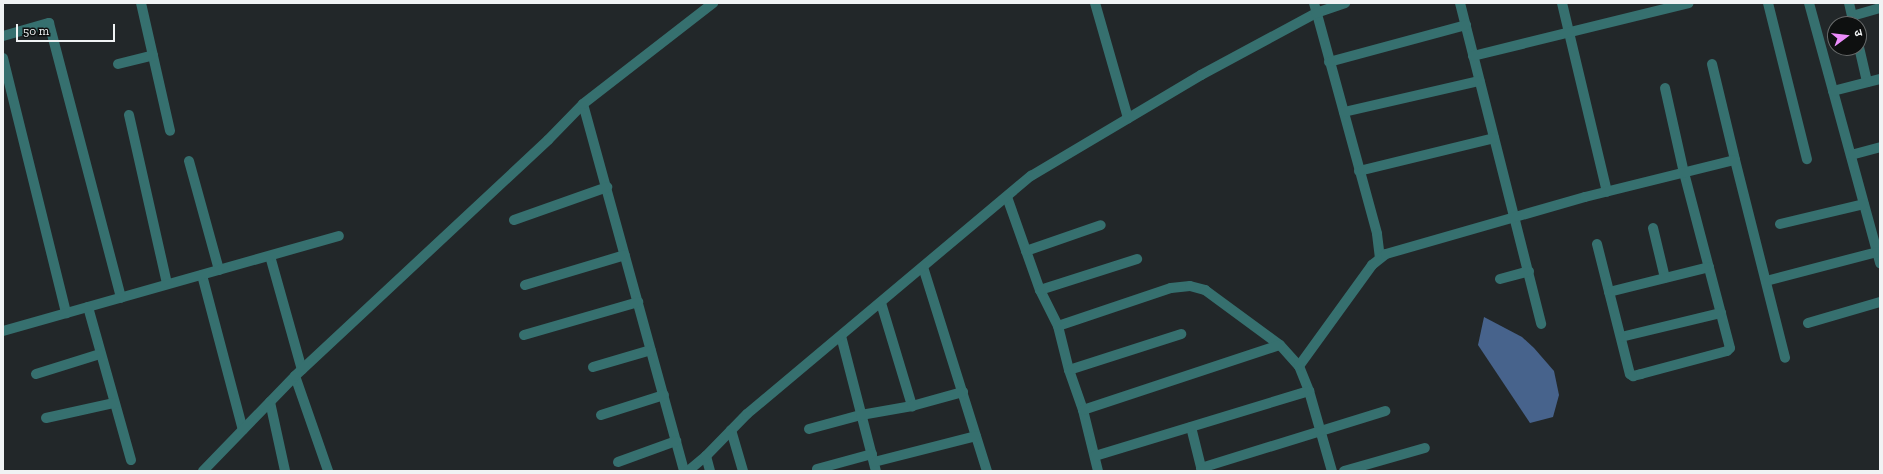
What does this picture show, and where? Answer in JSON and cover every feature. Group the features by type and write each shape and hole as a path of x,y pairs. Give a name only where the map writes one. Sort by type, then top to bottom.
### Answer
{"street":[{"path":"141,3 170,131"},
{"path":"203,471 299,373 548,140 583,104 714,3"},
{"path":"1095,3 1128,118"},
{"path":"688,471 706,456 731,430 1031,176 1201,74 1315,8 1345,3"},
{"path":"1460,3 1529,271 1541,324"},
{"path":"1562,3 1607,192"},
{"path":"1473,56 1689,3"},
{"path":"1768,3 1807,159"},
{"path":"1810,3 1880,263"},
{"path":"1850,3 1852,16"},
{"path":"1315,8 1377,234 1380,257"},
{"path":"1862,16 1880,8"},
{"path":"3,36 49,23 121,298"},
{"path":"1329,62 1466,25"},
{"path":"118,64 153,55"},
{"path":"1861,56 1867,82"},
{"path":"3,58 66,313"},
{"path":"1712,64 1785,358"},
{"path":"1834,91 1880,79"},
{"path":"1344,112 1479,81"},
{"path":"1597,244 1630,374 1634,376 1727,351 1730,348 1684,173 1665,88"},
{"path":"583,104 684,471"},
{"path":"129,115 168,284"},
{"path":"1359,171 1494,138"},
{"path":"1851,155 1880,147"},
{"path":"1299,366 1372,265 1380,257 1386,254 1514,217 1735,160"},
{"path":"189,161 219,270"},
{"path":"514,220 607,187"},
{"path":"1007,196 1040,290 1058,326 1068,370 1083,410 1098,471"},
{"path":"1780,224 1864,204"},
{"path":"1026,251 1101,225"},
{"path":"1653,228 1666,278"},
{"path":"3,331 339,236"},
{"path":"1766,281 1877,252"},
{"path":"525,285 625,255"},
{"path":"270,256 299,373 328,471"},
{"path":"1040,290 1137,260"},
{"path":"1609,292 1709,267"},
{"path":"923,268 988,471"},
{"path":"1500,279 1529,271"},
{"path":"202,275 243,430"},
{"path":"1058,326 1171,288 1190,286 1205,290 1280,345 1299,366 1309,391 1332,471"},
{"path":"524,335 638,302"},
{"path":"1808,323 1880,302"},
{"path":"881,303 912,406"},
{"path":"88,307 131,460"},
{"path":"1621,337 1721,313"},
{"path":"1068,370 1181,334"},
{"path":"841,336 874,462"},
{"path":"1083,410 1280,345"},
{"path":"593,367 651,350"},
{"path":"36,374 100,354"},
{"path":"1095,456 1309,391"},
{"path":"809,429 861,415 912,406 963,392"},
{"path":"601,415 664,395"},
{"path":"270,402 285,471"},
{"path":"46,418 114,403"},
{"path":"1191,427 1202,470 1386,411"},
{"path":"731,430 743,471"},
{"path":"817,469 874,462 976,436"},
{"path":"618,462 676,441"},
{"path":"1344,471 1425,448"},
{"path":"706,456 710,471"}],"water":[{"path":"1484,317 1522,337 1554,371 1559,395 1553,417 1530,423 1478,345"}]}
